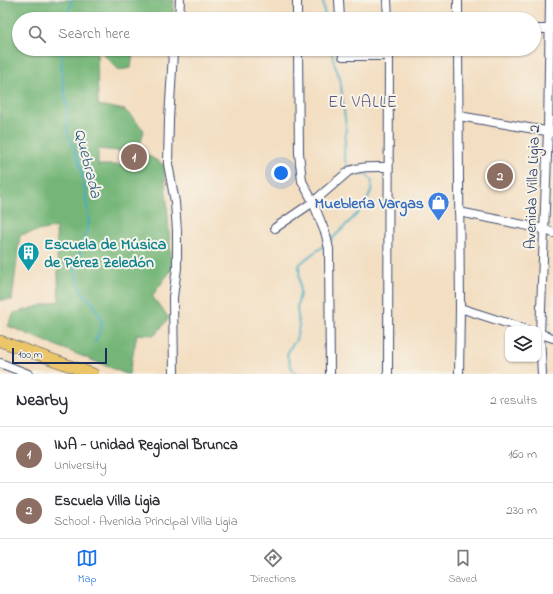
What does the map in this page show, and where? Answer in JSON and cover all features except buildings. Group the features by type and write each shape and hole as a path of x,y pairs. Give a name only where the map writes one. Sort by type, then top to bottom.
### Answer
{"highway":[{"path":"0,341 93,374"},
{"path":"0,346 70,374"}],"street":[{"path":"179,12 180,0"},
{"path":"297,12 298,0"},
{"path":"339,0 340,12"},
{"path":"388,0 388,12"},
{"path":"458,0 458,12"},
{"name":"Avenida Villa Ligia 2","path":"539,326 550,132 550,0"},
{"path":"541,30 551,29"},
{"path":"174,56 169,119 168,164 175,202 177,231 177,268 173,297 174,374"},
{"path":"298,56 300,160 302,181 313,202 329,247 330,374"},
{"path":"388,374 389,56"},
{"path":"458,56 459,374"},
{"path":"459,116 550,132"},
{"path":"275,228 313,202 349,170 369,167 388,167"},
{"path":"459,212 544,229 553,233"},
{"path":"460,308 516,326"},
{"path":"541,335 553,338"},
{"name":"Avenida Villa Ligia 2","path":"541,361 542,374"},
{"path":"0,363 28,374"}],"green space":[{"path":"0,0 174,0 173,12 12,12 12,56 97,56 98,105 125,110 144,130 138,153 98,149 98,165 136,165 144,153 164,165 172,269 152,296 169,318 155,335 137,334 129,374 8,326 14,313 59,301 56,227 20,235 12,300 0,300"},
{"path":"105,56 132,56 131,68 119,70"}],"waterway":[{"name":"Quebrada","path":"68,12 72,0"},
{"path":"323,0 324,12"},
{"name":"Quebrada","path":"61,56 62,77 67,107 67,132 74,147 83,176 89,222 75,271 80,289 95,306 103,323 95,342"},
{"path":"333,56 340,78 346,127 344,154 347,166"},
{"path":"330,241 365,206 371,191 372,181 367,175 356,175 353,173"},
{"path":"296,374 291,367 287,355 296,340 299,326 297,307 300,294 299,265 325,245"}],"place":[{"name":"INA - Unidad Regional Brunca","path":"134,157"},
{"name":"Escuela Villa Ligia","path":"500,176"},
{"name":"Mueblería Vargas","path":"439,222"},
{"name":"Escuela de Música de Pérez Zeledón","path":"28,272"}],"district":[{"name":"EL VALLE","path":"363,101"}]}
